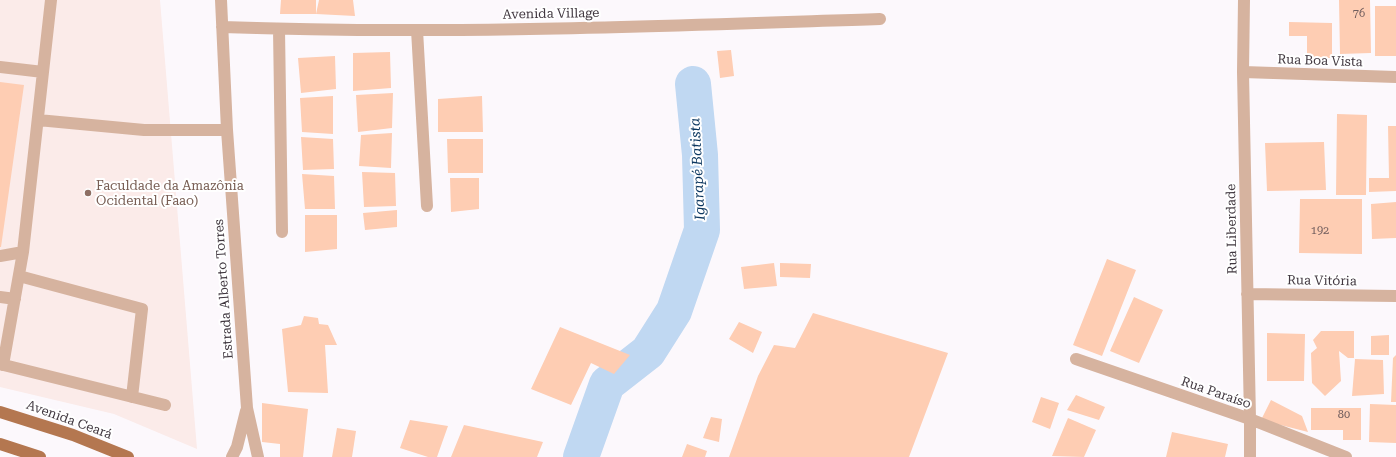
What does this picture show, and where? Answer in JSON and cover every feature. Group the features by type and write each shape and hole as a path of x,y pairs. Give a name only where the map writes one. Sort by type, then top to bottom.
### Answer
{"main road":[{"name":"Avenida Ceará","path":"0,412 73,435 128,457"},
{"path":"0,444 40,457"}],"street":[{"path":"51,0 23,252 2,364 165,405"},
{"name":"Estrada Alberto Torres","path":"221,0 227,130 247,408 258,457"},
{"name":"Rua Liberdade","path":"1244,0 1243,72 1250,457"},
{"name":"Avenida Village","path":"222,26 279,29 417,30 676,26 880,19"},
{"path":"279,29 282,232"},
{"path":"417,30 427,206"},
{"path":"0,66 43,72"},
{"name":"Rua Boa Vista","path":"1243,72 1396,77"},
{"path":"38,120 144,130 227,130"},
{"path":"0,256 23,252"},
{"path":"19,276 142,309 132,397"},
{"name":"Rua Vitória","path":"1247,294 1396,296"},
{"path":"0,297 15,299"},
{"name":"Rua Paraíso","path":"1076,359 1250,419 1346,457"},
{"name":"Estrada Alberto Torres","path":"232,457 237,447 247,408"}],"shaded area":[{"name":"Faculdade da Amazônia Ocidental (Faao)","path":"0,0 160,0 197,449 114,414 0,387"}],"building":[{"path":"281,0 316,0 316,14 280,14"},
{"path":"319,0 353,0 355,16 316,14"},
{"path":"1339,0 1370,0 1371,53 1340,54"},
{"path":"1375,6 1396,6 1396,56 1375,56"},
{"path":"1289,22 1332,23 1332,58 1307,58 1307,36 1289,36"},
{"path":"731,50 734,76 720,78 717,51"},
{"path":"390,52 391,88 353,91 353,53"},
{"path":"335,56 336,89 301,93 298,58"},
{"path":"0,82 24,85 1,247 0,247"},
{"path":"393,93 392,128 358,132 356,95"},
{"path":"333,96 333,134 302,132 300,98"},
{"path":"482,96 483,132 438,132 438,99"},
{"path":"1337,114 1367,115 1366,195 1336,195"},
{"path":"1388,126 1396,126 1396,191 1369,192 1369,178 1389,178"},
{"path":"392,133 391,168 359,166 361,135"},
{"path":"301,137 333,139 334,169 303,170"},
{"path":"447,139 483,139 483,173 448,173"},
{"path":"1324,142 1326,190 1267,191 1265,143"},
{"path":"362,172 395,173 396,206 364,207"},
{"path":"302,174 334,176 335,209 305,209"},
{"path":"450,178 479,178 479,209 451,212"},
{"path":"1300,199 1362,199 1362,254 1299,253"},
{"path":"1396,202 1396,238 1372,239 1371,204"},
{"path":"397,210 397,227 365,230 363,213"},
{"path":"305,215 337,215 337,249 305,252"},
{"path":"1107,259 1136,270 1102,356 1073,345"},
{"path":"774,263 777,286 744,289 741,267"},
{"path":"780,263 811,264 810,278 780,277"},
{"path":"1134,297 1163,310 1139,363 1110,351"},
{"path":"813,313 948,353 909,457 729,457 758,376 774,345 795,348"},
{"path":"304,316 318,318 319,324 328,325 337,345 325,345 328,393 288,392 282,329 301,325"},
{"path":"739,322 762,332 753,353 729,339"},
{"path":"560,327 630,355 614,374 591,363 571,405 531,389"},
{"path":"1321,331 1354,331 1354,358 1348,358 1339,351 1341,381 1325,396 1312,383 1311,353 1317,348 1313,340"},
{"path":"1267,333 1305,334 1304,381 1267,381"},
{"path":"1389,335 1389,355 1371,355 1371,336"},
{"path":"1396,355 1396,402 1391,402 1393,358"},
{"path":"1355,359 1383,360 1384,394 1352,396"},
{"path":"1076,395 1105,407 1099,420 1067,410"},
{"path":"1041,397 1059,403 1050,429 1032,422"},
{"path":"1271,400 1302,416 1308,432 1261,420"},
{"path":"262,403 308,409 303,457 280,457 280,444 262,442"},
{"path":"1370,404 1396,405 1396,443 1369,442"},
{"path":"1311,408 1361,408 1361,440 1343,440 1343,430 1311,430"},
{"path":"711,417 722,419 719,442 703,438"},
{"path":"1068,418 1096,430 1084,457 1052,456"},
{"path":"410,420 448,426 437,457 428,457 400,448"},
{"path":"464,425 543,442 537,457 451,457"},
{"path":"337,428 356,431 352,457 332,457"},
{"path":"1172,432 1228,444 1225,457 1166,457"},
{"path":"687,444 707,451 705,457 682,457"}],"waterway":[{"name":"Igarapé Batista","path":"581,457 607,384 648,352 674,311 702,230 700,155 693,84"}],"place":[{"name":"Faculdade da Amazônia Ocidental (Faao)","path":"88,193"}]}
